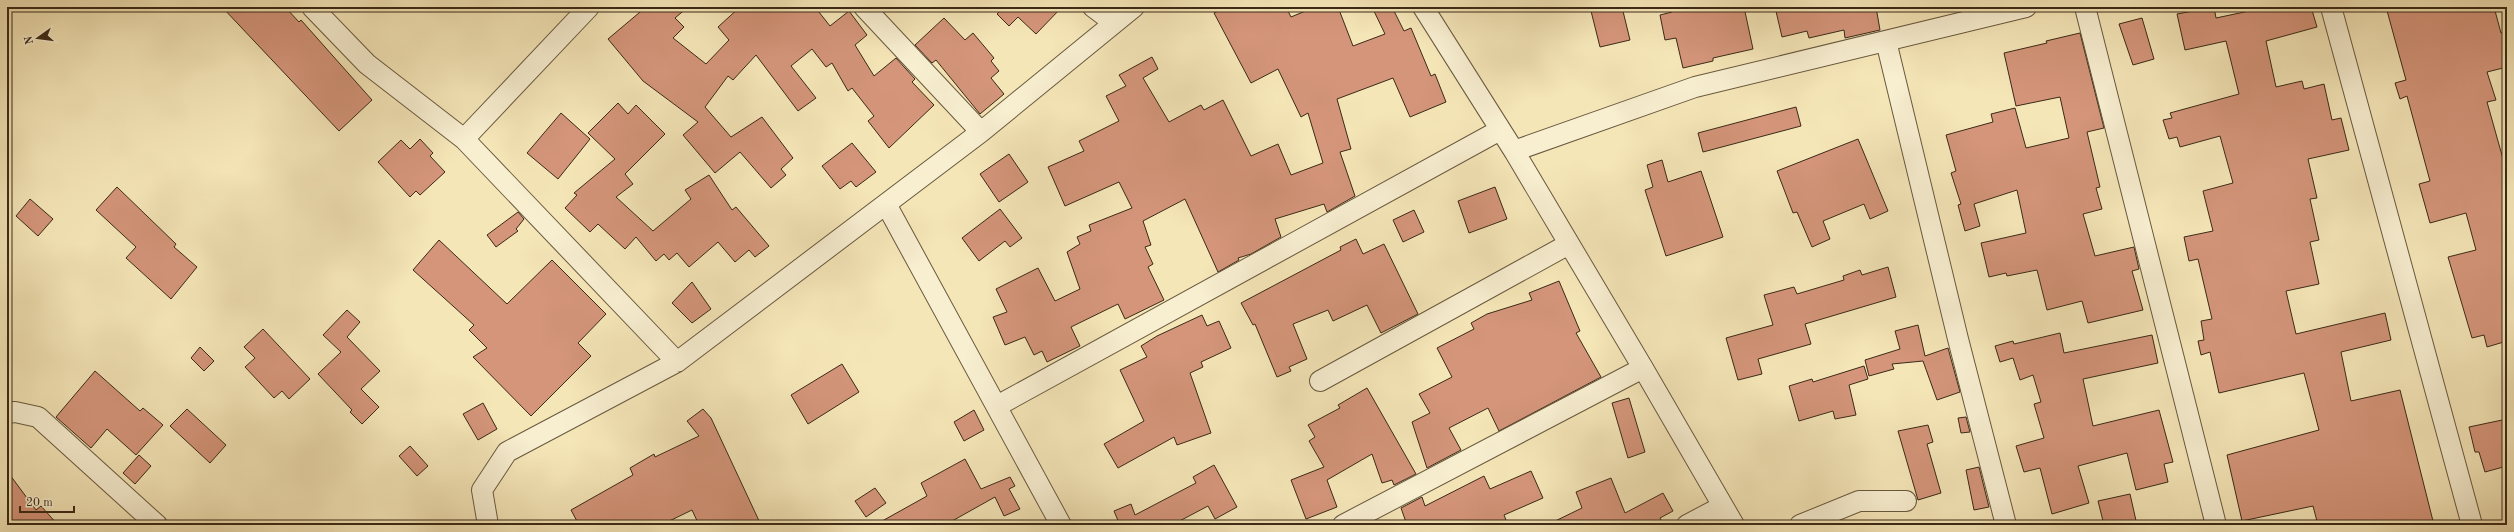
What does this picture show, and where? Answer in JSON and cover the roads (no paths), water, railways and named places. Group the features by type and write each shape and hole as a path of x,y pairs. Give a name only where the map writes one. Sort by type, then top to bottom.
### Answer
{"street":[{"path":"312,7 367,64 464,139 677,362"},
{"path":"464,139 589,7"},
{"path":"864,7 981,132"},
{"path":"1093,7 1113,22"},
{"path":"488,525 482,490 507,452 677,362 981,132 1113,22 1134,7"},
{"path":"1423,7 1514,151 1734,525"},
{"path":"1514,151 1695,87 2026,7"},
{"path":"2085,7 2216,525"},
{"path":"2331,7 2472,525"},
{"path":"1886,41 1958,339 2006,525"},
{"path":"998,406 1500,130"},
{"path":"886,204 998,406 1061,525"},
{"path":"1320,381 1569,244"},
{"path":"1344,525 1643,368"},
{"path":"7,413 15,412 38,417 157,525"},
{"path":"1800,525 1859,501 1906,501"},
{"path":"1687,525 1724,506"}]}
